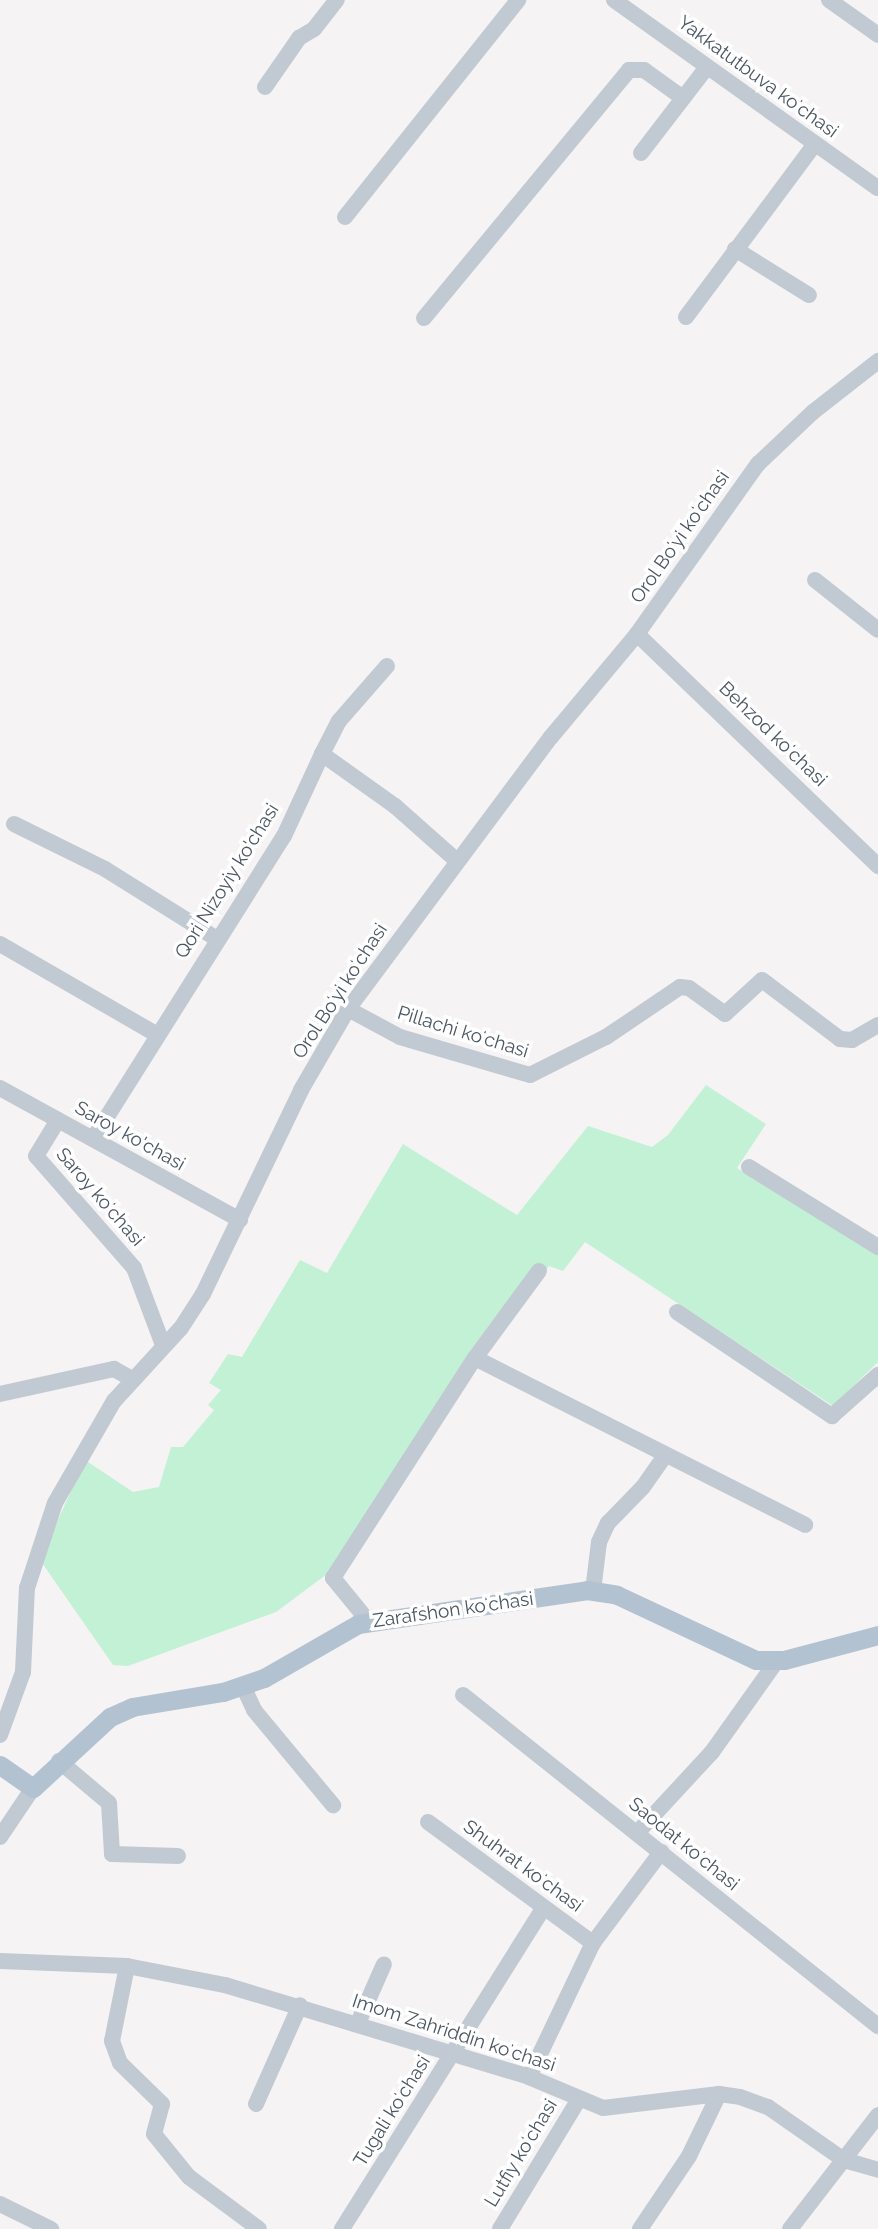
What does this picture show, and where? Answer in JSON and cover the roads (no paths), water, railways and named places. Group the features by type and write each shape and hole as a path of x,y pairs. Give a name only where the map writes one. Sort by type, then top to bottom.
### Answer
{"main road":[{"name":"Zarafshon koʻchasi","path":"33,1788 59,1761 110,1717 132,1707 243,1686 369,1622 593,1591 617,1595 755,1660 776,1662 878,1635"},
{"path":"0,1765 33,1788"}],"street":[{"path":"265,87 299,38 314,29 337,0"},
{"path":"345,217 518,0"},
{"name":"Yakkatutbuva koʻchasi","path":"614,0 878,188"},
{"path":"829,0 878,35"},
{"path":"641,153 707,67"},
{"path":"424,318 629,70 644,69 683,98"},
{"path":"686,317 815,144"},
{"path":"735,249 809,295"},
{"name":"Orol Boʻyi koʻchasi","path":"0,1735 23,1672 24,1609 40,1539 83,1450 130,1378 181,1328 202,1294 301,1090 348,1009 551,737 637,634 758,464 813,412 876,366"},
{"path":"815,580 878,630"},
{"name":"Behzod koʻchasi","path":"637,634 878,866"},
{"name":"Qori Nizoyiy ko'chasi","path":"93,1139 156,1034 284,836 339,721 387,666"},
{"path":"322,754 395,806 457,861"},
{"path":"14,824 105,869 217,939"},
{"path":"0,944 156,1034"},
{"name":"Pillachi koʻchasi","path":"348,1009 400,1037 530,1075 606,1037 680,987 689,988 725,1014 762,980 840,1039 852,1040 878,1025"},
{"name":"Saroy ko'chasi","path":"0,1088 240,1220"},
{"name":"Saroy koʻchasi","path":"58,1120 36,1156 134,1268 163,1345"},
{"path":"749,1167 878,1247"},
{"path":"369,1622 333,1578 475,1358 539,1271"},
{"path":"677,1312 832,1416 878,1375"},
{"path":"475,1358 805,1525"},
{"path":"0,1394 114,1369 130,1378"},
{"path":"593,1591 599,1542 608,1523 643,1487 665,1455"},
{"path":"637,1833 712,1752 776,1662"},
{"path":"243,1686 254,1710 333,1805"},
{"name":"Saodat koʻchasi","path":"463,1695 878,2026"},
{"path":"59,1761 109,1803 112,1854 178,1856"},
{"name":"Zarafshon koʻchasi","path":"0,1837 33,1788"},
{"name":"Shuhrat koʻchasi","path":"428,1822 593,1942"},
{"path":"529,2077 593,1942 661,1852"},
{"name":"Tugali koʻchasi","path":"342,2229 543,1908"},
{"name":"Imom Zahriddin koʻchasi","path":"0,1961 127,1966 300,2005 529,2077 603,2108 719,2094 768,2107 844,2160 878,2170"},
{"path":"358,2023 384,1964"},
{"path":"127,1966 112,2041 120,2063 162,2104 154,2134 189,2177 259,2229"},
{"path":"256,2104 300,2005"},
{"path":"640,2229 690,2156 719,2094"},
{"name":"Lutfiy koʻchasi","path":"499,2229 579,2099"},
{"path":"790,2229 878,2115"},
{"path":"0,2204 51,2229"}]}
